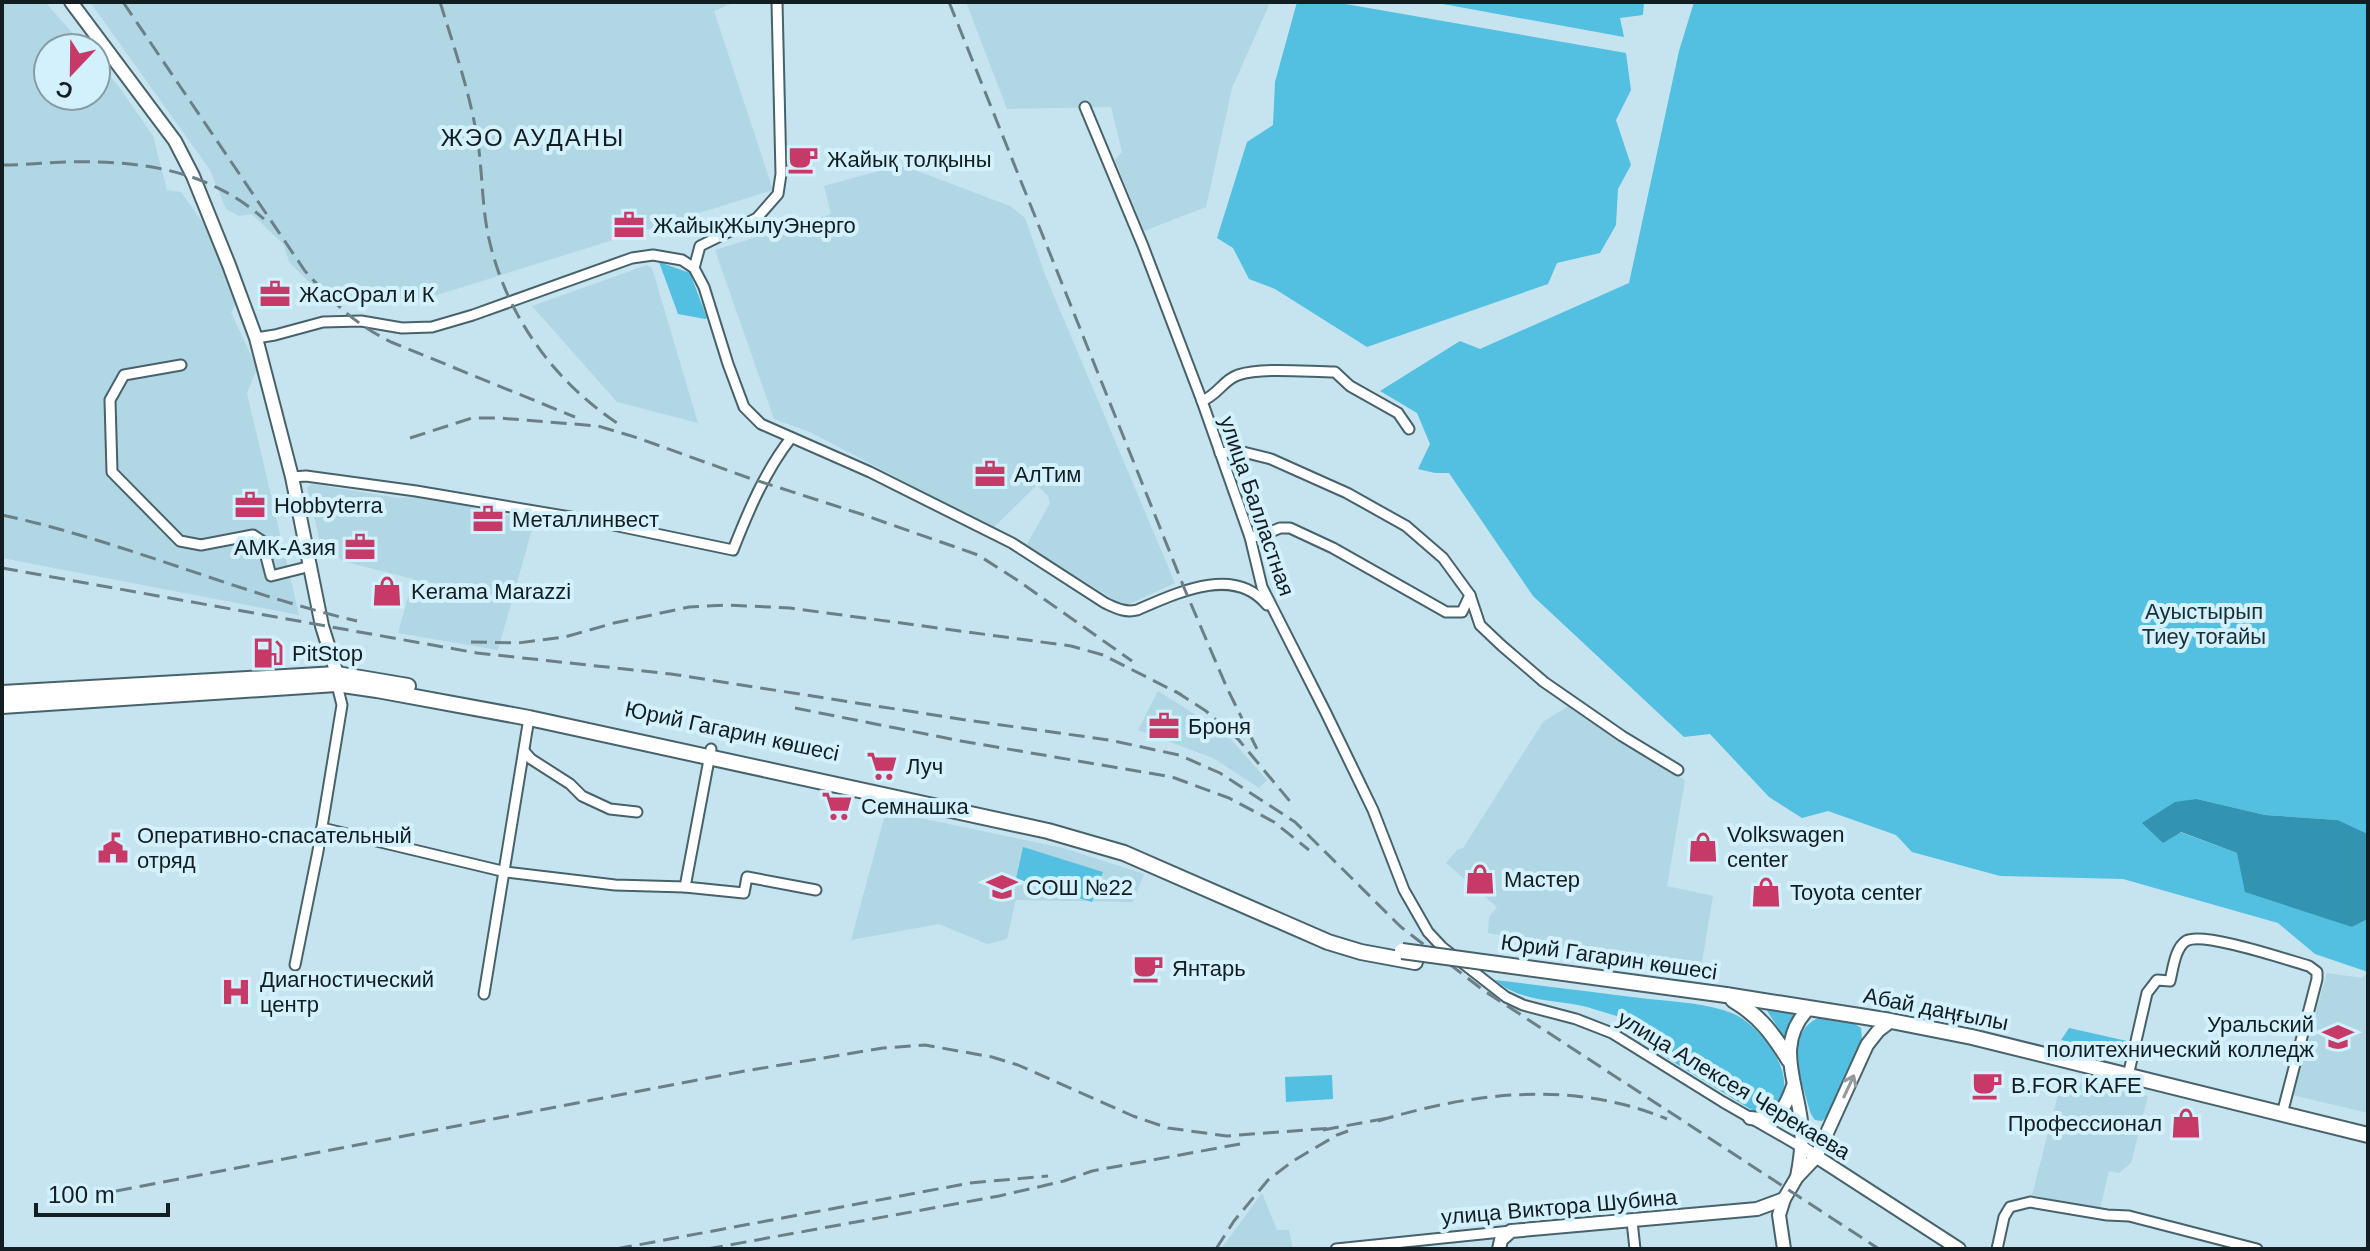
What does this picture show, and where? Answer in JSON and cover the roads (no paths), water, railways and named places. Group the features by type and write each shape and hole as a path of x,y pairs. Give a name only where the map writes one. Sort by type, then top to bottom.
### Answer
{"main road":[{"name":"Юрий Гагарин көшесі","path":"2,706 336,679 1098,834 1334,934 1402,951 1726,995"},
{"name":"Юрий Гагарин көшесі","path":"2,693 377,679 500,704 1095,843 1151,864 1328,942 1361,952 1415,962 1726,995"},
{"name":"Абай даңғылы","path":"1726,995 1972,1037 2368,1135"},
{"path":"1726,995 1752,1011 1789,1060"}],"street":[{"path":"71,2 175,141 207,212 256,338 292,477 322,626 342,705 295,965"},
{"path":"694,268 700,246 757,218 778,194 781,174 777,2"},
{"name":"улица Балластная","path":"1085,107 1143,246 1202,401 1250,537 1262,587 1373,810 1404,890 1418,918 1442,947"},
{"path":"256,338 323,322 354,321 402,328 432,327 632,258 653,255 682,260 694,268 704,287 744,407 761,424 870,472 1012,543 1121,610 1137,610 1185,590 1239,586 1251,590 1265,601 1278,620"},
{"path":"181,365 124,375 115,388 110,400 112,472 180,541 201,545 253,535 262,541 271,576 311,566"},
{"path":"1202,401 1213,397 1235,375 1254,371 1335,372 1350,386 1398,413 1409,429"},
{"path":"292,477 306,476 416,491 594,521 733,550 763,483 791,438"},
{"path":"1220,453 1239,451 1271,459 1373,506 1406,526 1443,558 1470,595 1480,625 1544,682 1678,770"},
{"path":"1250,537 1290,528 1333,548 1446,612 1462,612 1470,595"},
{"path":"484,994 529,718"},
{"path":"524,751 582,796 610,809 637,812"},
{"path":"685,887 710,754"},
{"path":"322,828 506,872 615,885 744,893 747,877 816,890"},
{"path":"2128,1076 2151,986 2157,980 2170,981 2181,946 2187,940 2197,937 2215,940 2309,966 2317,972 2282,1114"},
{"name":"улица Алексея Черекаева","path":"1442,947 1488,986 1506,997 1612,1033 1803,1148 1959,1249"},
{"path":"1797,1177 1803,1148 1789,1060 1790,1042 1796,1026 1809,1008"},
{"path":"1784,1249 1779,1215 1784,1199 1797,1177 1816,1157 1867,1045 1891,1021"},
{"path":"1750,1118 1771,1120 1780,1113 1794,1083"},
{"name":"улица Виктора Шубина","path":"1336,1249 1757,1209 1784,1199"},
{"path":"1997,1249 2004,1217 2010,1207 2030,1202 2129,1216 2257,1249"},
{"path":"1632,1221 1635,1249"},
{"path":"1499,1249 1505,1235 1511,1231"}],"railway":[{"path":"123,2 305,271 334,302 365,327 391,342 575,417"},
{"path":"440,2 473,115 489,239 508,296 522,322 556,369 576,391 623,427"},
{"path":"949,2 1185,590 1257,749"},
{"path":"2,165 92,162 171,171 220,189 264,219"},
{"path":"410,438 472,418 598,426 638,438 978,555 1132,661"},
{"path":"2,515 92,539 268,596 357,621"},
{"path":"2,568 477,653 671,674 1109,740 1179,755 1220,773 1295,822 1401,927 1483,990 1879,1249"},
{"path":"471,642 518,643 565,637 689,607 790,608 1071,646 1103,655 1182,695"},
{"path":"1175,691 1206,711 1238,739 1293,805"},
{"path":"795,708 961,741 1172,777 1229,798 1274,822 1309,850"},
{"path":"116,1191 745,1071 883,1048 925,1045 1018,1065 1133,1116 1168,1128 1227,1136 1332,1128"},
{"path":"1378,1121 1450,1103 1523,1094 1596,1099 1667,1119"},
{"path":"1323,1130 1388,1118"},
{"path":"1216,1249 1234,1221 1268,1180 1293,1161 1348,1131"},
{"path":"707,1249 999,1196 1092,1171 1240,1144"},
{"path":"616,1249 970,1183 1048,1176"}],"place":[{"name":"Жайық толқыны","path":"803,159"},
{"name":"ЖайықЖылуЭнерго","path":"629,225"},
{"name":"ЖасОрал и К","path":"275,294"},
{"name":"АлТим","path":"990,474"},
{"name":"Hobbyterra","path":"250,505"},
{"name":"Металлинвест","path":"488,519"},
{"name":"АМК-Азия","path":"360,547"},
{"name":"Kerama Marazzi","path":"387,591"},
{"name":"PitStop","path":"268,653"},
{"name":"Броня","path":"1164,726"},
{"name":"Луч","path":"882,766"},
{"name":"Семнашка","path":"837,806"},
{"name":"Volkswagen center","path":"1703,847"},
{"name":"Оперативно-спасательный отряд","path":"113,848"},
{"name":"Мастер","path":"1480,879"},
{"name":"СОШ №22","path":"1002,887"},
{"name":"Toyota center","path":"1766,892"},
{"name":"Янтарь","path":"1148,968"},
{"name":"Диагностический центр","path":"236,992"},
{"name":"Уральский политехнический колледж","path":"2338,1037"},
{"name":"B.FOR KAFE","path":"1987,1085"},
{"name":"Профессионал","path":"2186,1123"}],"district":[{"name":"ЖЭО АУДАНЫ","path":"533,137"}],"park label":[{"name":"Ауыстырып Тиеу тоғайы","path":"2204,624"}]}
